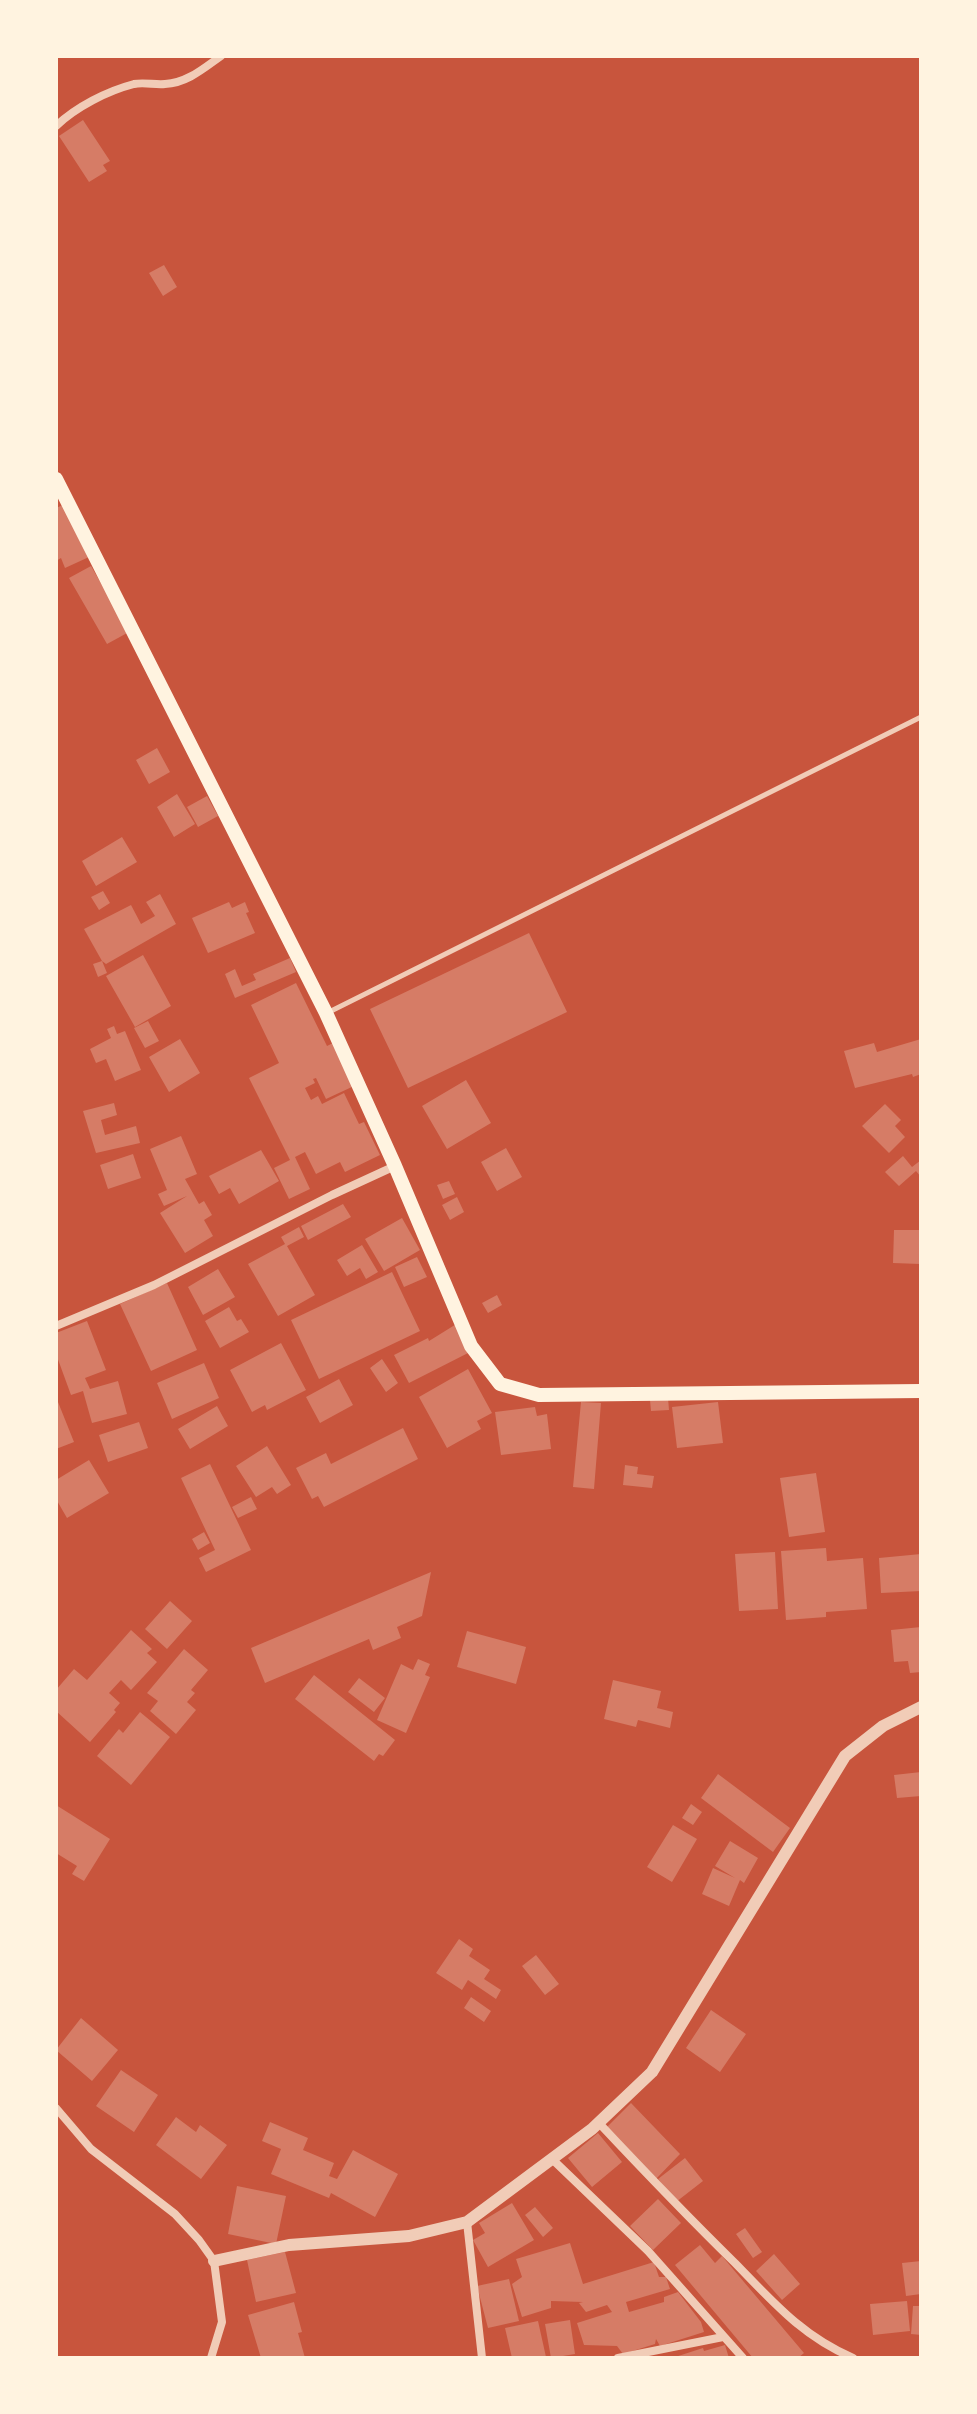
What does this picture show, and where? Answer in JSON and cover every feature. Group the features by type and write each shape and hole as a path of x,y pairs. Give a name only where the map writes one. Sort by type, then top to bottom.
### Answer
{"main road":[{"path":"56,479 326,1013 471,1346 500,1384 539,1395 921,1391"}],"street":[{"path":"56,126 78,110 118,90 136,83 168,84 194,76 221,56"},
{"path":"56,1326 154,1285 395,1166"},
{"path":"214,2261 289,2245 409,2236 467,2222 552,2159 652,2072 845,1756 883,1726 921,1707"},
{"path":"56,2108 91,2149 175,2214 214,2261 222,2322 211,2358"},
{"path":"598,2122 687,2217 797,2325 825,2346 853,2358"},
{"path":"552,2159 648,2251 743,2358"},
{"path":"467,2222 482,2358"},
{"path":"618,2358 723,2337"}],"lane":[{"path":"326,1013 921,717"}],"building":[{"path":"83,120 110,161 103,165 107,171 89,182 59,136"},
{"path":"164,265 177,287 163,296 149,273"},
{"path":"63,505 89,557 65,568 61,558 56,561 56,508"},
{"path":"91,566 129,632 107,644 69,578"},
{"path":"157,748 170,772 149,784 136,760"},
{"path":"177,794 195,824 174,837 157,807"},
{"path":"207,796 218,816 198,827 187,807"},
{"path":"122,837 137,862 96,886 82,861"},
{"path":"103,891 110,903 99,910 91,897"},
{"path":"160,894 176,924 106,964 84,929 131,905 141,924 155,916 146,902"},
{"path":"229,902 232,908 245,902 249,912 246,913 255,933 208,953 192,918"},
{"path":"529,933 567,1012 408,1088 370,1009"},
{"path":"143,955 171,1006 135,1027 106,976"},
{"path":"290,958 296,972 235,998 225,974 235,969 242,986 256,980 253,974"},
{"path":"102,961 107,973 98,977 93,964"},
{"path":"296,983 327,1046 333,1043 354,1086 326,1099 316,1078 313,1079 315,1083 305,1088 311,1100 318,1096 322,1104 344,1093 359,1124 364,1122 380,1155 345,1172 340,1162 316,1174 305,1152 295,1157 310,1189 289,1199 274,1168 290,1160 249,1078 279,1063 251,1005"},
{"path":"148,1021 159,1041 145,1048 134,1028"},
{"path":"114,1026 117,1034 125,1031 141,1070 115,1081 106,1059 96,1063 90,1049 111,1038 107,1029"},
{"path":"180,1039 200,1073 169,1092 149,1057"},
{"path":"921,1039 921,1074 855,1088 844,1051 874,1043 877,1052"},
{"path":"466,1080 491,1123 447,1149 422,1106"},
{"path":"114,1103 117,1115 101,1120 105,1135 136,1126 140,1143 96,1153 83,1111"},
{"path":"885,1104 901,1120 895,1126 905,1137 889,1153 862,1126"},
{"path":"181,1136 197,1174 185,1179 199,1204 204,1201 212,1215 204,1220 213,1236 185,1253 160,1213 187,1196 164,1206 158,1194 167,1190 150,1149"},
{"path":"506,1148 522,1177 497,1191 481,1162"},
{"path":"261,1150 279,1181 239,1204 230,1188 219,1194 209,1176"},
{"path":"133,1154 141,1178 108,1189 100,1165"},
{"path":"903,1156 912,1167 921,1160 921,1177 916,1171 899,1186 885,1172"},
{"path":"449,1181 455,1194 443,1199 437,1185"},
{"path":"457,1197 464,1212 450,1220 442,1205"},
{"path":"343,1204 351,1217 308,1240 301,1226"},
{"path":"402,1218 420,1250 384,1271 365,1239"},
{"path":"299,1227 304,1237 287,1246 315,1295 278,1316 248,1264 285,1244 281,1237"},
{"path":"894,1230 921,1230 920,1264 893,1263"},
{"path":"362,1245 378,1272 366,1279 360,1268 347,1276 337,1260"},
{"path":"417,1257 427,1277 404,1287 395,1267"},
{"path":"218,1269 235,1297 203,1315 188,1287"},
{"path":"392,1272 420,1331 319,1379 291,1320"},
{"path":"167,1283 197,1350 151,1371 120,1304"},
{"path":"497,1295 502,1305 488,1313 482,1303"},
{"path":"229,1307 237,1321 241,1319 249,1332 220,1348 205,1321"},
{"path":"87,1321 106,1370 85,1378 90,1389 118,1381 127,1414 92,1423 83,1391 71,1395 56,1354 56,1333"},
{"path":"458,1323 472,1351 409,1383 394,1355 428,1338 429,1341"},
{"path":"281,1343 306,1390 267,1410 265,1405 252,1412 230,1370"},
{"path":"382,1359 398,1383 386,1392 370,1368"},
{"path":"204,1363 219,1398 172,1419 157,1383"},
{"path":"468,1369 492,1413 477,1421 481,1429 447,1448 419,1397"},
{"path":"339,1379 353,1405 320,1423 306,1397"},
{"path":"56,1397 74,1442 56,1449"},
{"path":"668,1398 669,1410 651,1411 650,1400"},
{"path":"581,1402 601,1403 594,1489 573,1487"},
{"path":"718,1402 723,1443 677,1448 672,1407"},
{"path":"217,1406 228,1426 190,1449 178,1429"},
{"path":"535,1407 537,1416 547,1414 551,1449 501,1455 495,1412"},
{"path":"139,1422 148,1448 108,1462 99,1435"},
{"path":"403,1428 418,1459 324,1507 318,1496 312,1499 296,1468 326,1453 331,1464"},
{"path":"267,1446 291,1485 277,1494 272,1487 256,1497 236,1466"},
{"path":"89,1460 109,1493 67,1518 56,1499 56,1480"},
{"path":"210,1464 251,1550 206,1572 199,1558 215,1550 181,1478"},
{"path":"625,1465 638,1467 637,1474 654,1476 652,1488 623,1485"},
{"path":"816,1473 825,1532 789,1537 780,1478"},
{"path":"251,1497 257,1509 238,1518 232,1507"},
{"path":"204,1532 210,1543 198,1550 192,1539"},
{"path":"826,1548 827,1561 863,1558 867,1609 826,1612 826,1617 786,1620 781,1551"},
{"path":"775,1552 778,1609 739,1611 735,1554"},
{"path":"921,1554 921,1591 881,1593 879,1558"},
{"path":"431,1572 422,1616 397,1627 401,1638 373,1650 369,1639 265,1683 251,1648"},
{"path":"170,1601 192,1621 167,1649 145,1629"},
{"path":"921,1627 921,1672 910,1673 908,1661 894,1662 891,1630"},
{"path":"131,1630 152,1649 147,1653 157,1662 131,1690 121,1680 109,1693 120,1703 90,1742 56,1711 56,1690 74,1669 87,1680"},
{"path":"467,1631 526,1647 516,1684 457,1667"},
{"path":"184,1649 208,1670 191,1690 195,1693 187,1702 196,1710 176,1734 150,1711 158,1701 147,1693"},
{"path":"418,1659 430,1664 425,1675 430,1677 406,1733 377,1720 401,1664 413,1670"},
{"path":"314,1675 395,1740 383,1756 379,1754 374,1761 295,1699"},
{"path":"359,1678 385,1698 374,1712 348,1692"},
{"path":"613,1680 661,1691 657,1708 673,1712 670,1728 638,1720 636,1727 604,1719"},
{"path":"140,1712 170,1737 131,1785 97,1756 119,1729 123,1733"},
{"path":"921,1772 921,1796 897,1798 894,1775"},
{"path":"718,1774 790,1828 773,1852 701,1798"},
{"path":"691,1804 702,1812 693,1825 682,1818"},
{"path":"56,1805 110,1839 84,1881 72,1874 77,1866 56,1853"},
{"path":"673,1825 697,1839 672,1882 647,1867"},
{"path":"730,1841 758,1858 744,1883 740,1880 729,1906 702,1894 713,1868 735,1878 715,1866"},
{"path":"459,1939 473,1949 469,1956 490,1970 484,1979 501,1990 496,1999 468,1980 462,1990 436,1973"},
{"path":"536,1955 559,1984 545,1995 522,1966"},
{"path":"471,1997 491,2011 484,2022 464,2008"},
{"path":"711,2010 746,2034 720,2072 686,2048"},
{"path":"81,2018 118,2050 92,2081 56,2050"},
{"path":"121,2070 158,2095 134,2132 96,2106"},
{"path":"631,2103 680,2154 656,2179 606,2128"},
{"path":"176,2117 196,2132 200,2125 227,2145 201,2179 156,2145"},
{"path":"270,2122 308,2138 303,2150 334,2163 329,2176 337,2179 353,2150 398,2174 375,2217 331,2193 329,2198 271,2174 281,2149 262,2141"},
{"path":"598,2133 622,2162 592,2187 568,2158"},
{"path":"685,2158 703,2181 676,2202 658,2179"},
{"path":"237,2186 286,2196 276,2244 228,2234"},
{"path":"658,2199 681,2223 653,2250 630,2226"},
{"path":"512,2203 534,2240 488,2267 473,2240 485,2233 479,2223"},
{"path":"535,2207 553,2228 543,2237 525,2215"},
{"path":"745,2228 762,2252 753,2258 736,2234"},
{"path":"570,2243 583,2284 654,2262 659,2277 666,2277 670,2289 626,2302 629,2312 664,2302 664,2297 678,2292 701,2322 704,2332 660,2346 656,2339 655,2344 623,2354 617,2346 584,2345 577,2323 612,2312 607,2305 586,2312 579,2303 583,2302 551,2301 551,2308 522,2317 512,2284 522,2277 516,2259"},
{"path":"700,2245 715,2263 722,2256 804,2353 798,2358 753,2358 675,2265"},
{"path":"285,2252 296,2293 256,2302 247,2260"},
{"path":"774,2254 800,2284 782,2300 756,2271"},
{"path":"921,2261 921,2294 906,2296 902,2263"},
{"path":"509,2279 519,2321 488,2328 477,2286"},
{"path":"907,2301 910,2331 873,2335 870,2304"},
{"path":"294,2302 305,2358 261,2358 248,2315"},
{"path":"913,2306 921,2306 921,2335 911,2334"},
{"path":"570,2320 575,2354 551,2358 545,2324"},
{"path":"538,2321 546,2357 512,2358 505,2328"},
{"path":"725,2345 729,2358 672,2358 703,2348 704,2351"}]}
